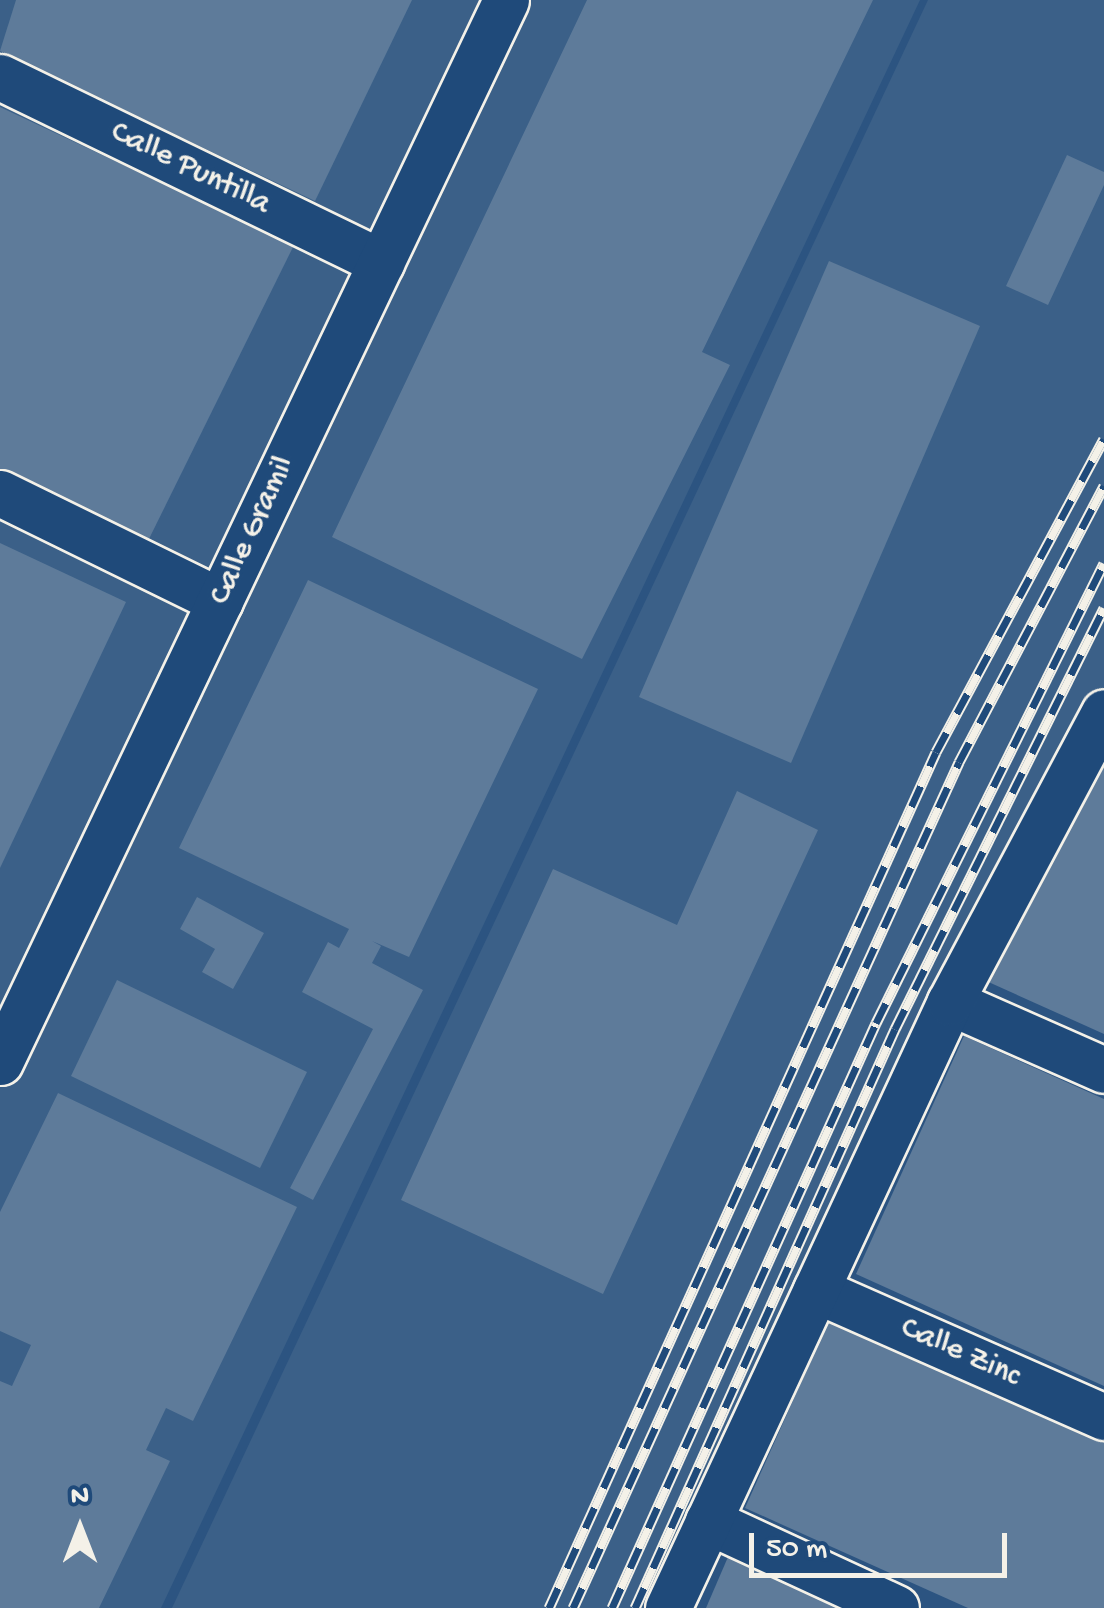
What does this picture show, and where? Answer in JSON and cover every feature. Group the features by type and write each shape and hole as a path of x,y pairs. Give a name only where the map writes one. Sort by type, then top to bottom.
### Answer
{"street":[{"name":"Calle Gramil","path":"0,1062 506,0"},
{"name":"Calle Puntilla","path":"0,77 381,262"},
{"path":"0,493 220,601"},
{"path":"668,1608 950,1002 1102,719"},
{"path":"950,1002 1104,1070"},
{"name":"Calle Zinc","path":"816,1290 1104,1417"},
{"path":"708,1522 896,1608"}],"shaded area":[{"path":"0,0 920,0 161,1608 0,1608"},
{"path":"928,0 1104,0 1104,707 680,1608 172,1608"}],"building":[{"path":"16,0 412,0 315,201 0,51"},
{"path":"587,0 873,0 702,352 730,365 582,659 332,537"},
{"path":"0,107 294,245 145,547 0,477"},
{"path":"1067,155 1104,172 1104,185 1048,305 1006,286"},
{"path":"829,261 980,326 791,763 639,697"},
{"path":"0,543 126,602 0,868"},
{"path":"308,580 538,689 409,957 372,941 381,946 372,963 423,990 313,1200 290,1188 373,1029 302,992 328,942 339,948 349,929 179,848"},
{"path":"1104,763 1104,1034 984,980"},
{"path":"737,791 818,830 603,1294 401,1200 553,869 677,925"},
{"path":"197,897 264,933 233,989 202,972 215,949 180,929"},
{"path":"117,980 307,1072 260,1168 71,1076"},
{"path":"964,1036 1104,1099 1104,1386 856,1274"},
{"path":"58,1093 297,1207 193,1421 166,1408 146,1450 170,1461 99,1608 0,1608 0,1381 12,1386 31,1345 0,1331 0,1212"},
{"path":"830,1318 1104,1441 1104,1608 968,1608 745,1508"},
{"path":"731,1550 857,1608 706,1608"}],"railway":[{"path":"549,1608 936,752 1104,439"},
{"path":"573,1608 959,762 1104,486"},
{"path":"612,1608 876,1023 1104,563"},
{"path":"635,1608 895,1029 1104,608"}]}
